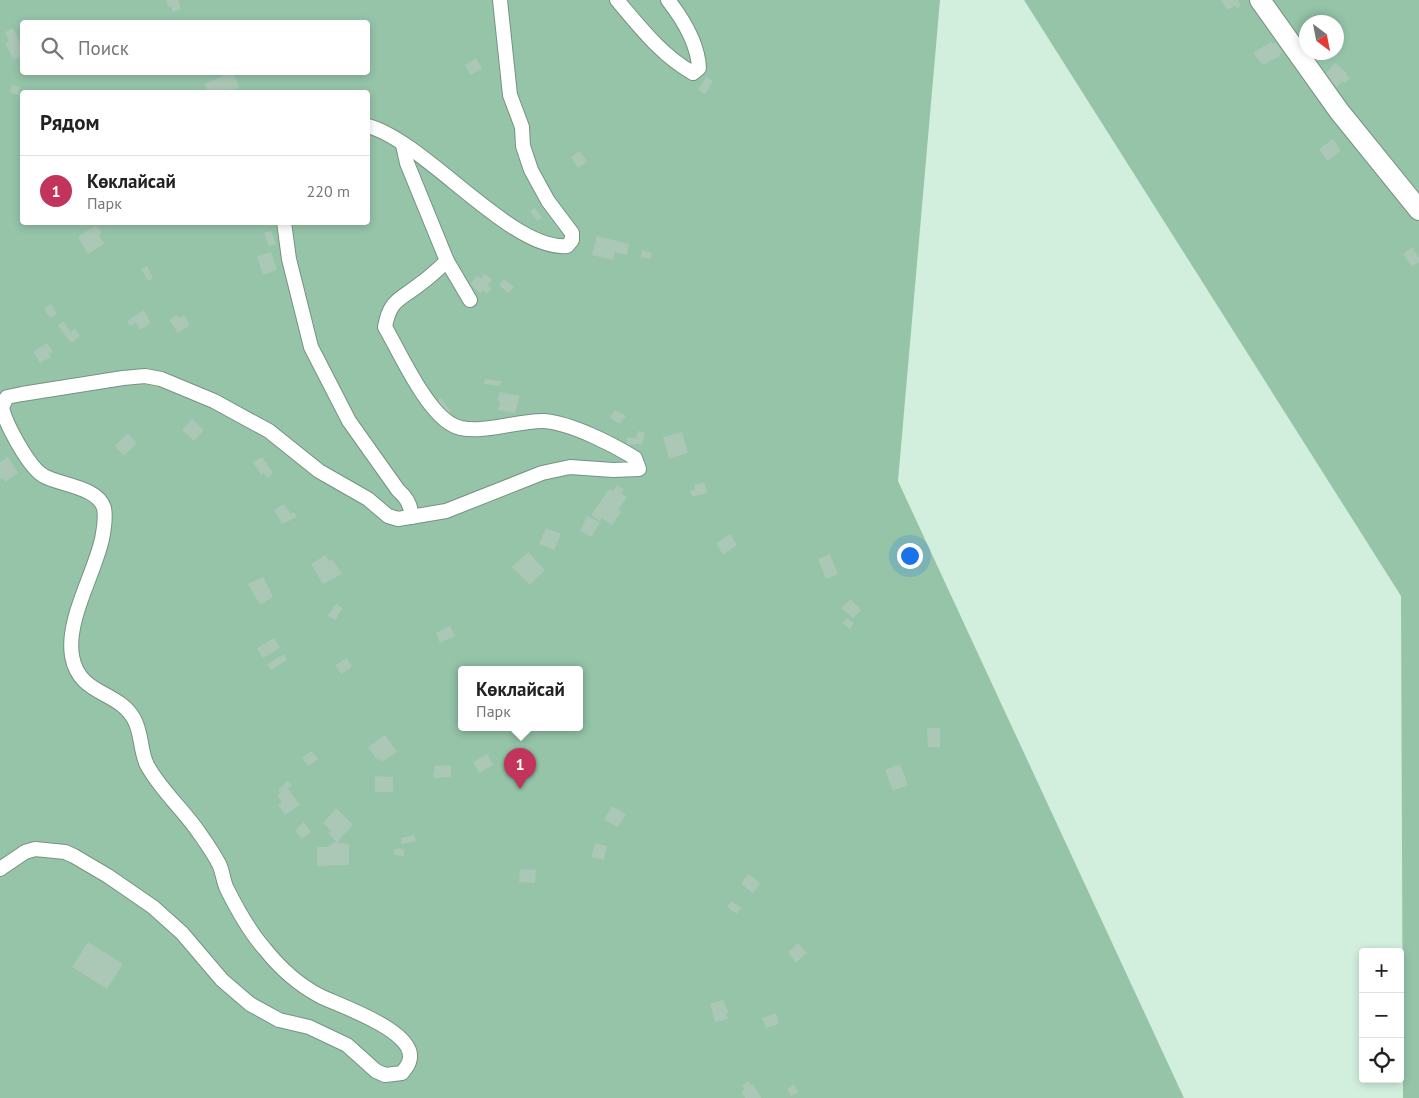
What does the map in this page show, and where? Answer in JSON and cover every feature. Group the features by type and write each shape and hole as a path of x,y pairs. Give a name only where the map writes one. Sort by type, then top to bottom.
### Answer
{"street":[{"path":"370,127 403,145 520,232 557,247 566,246 572,240 572,233 548,201 531,170 523,146 522,127 510,94 500,0"},
{"path":"617,0 650,38 679,65 693,73 699,68 699,58 677,11 668,0"},
{"path":"1260,0 1344,119 1419,210"},
{"path":"403,145 407,163 447,261 470,300"},
{"path":"284,225 289,259 311,347 349,420 398,490 406,498 412,511 412,517"},
{"path":"0,868 24,852 35,849 65,852 74,856 108,876 153,907 182,933 222,980 250,1004 279,1020 309,1027 347,1045 376,1072 384,1075 402,1073 410,1061 409,1052 400,1036 314,992 301,984 271,958 235,904 226,887 220,866 200,834 160,786 145,763 135,720 118,702 94,690 85,683 76,669 72,656 73,623 98,554 105,521 104,507 98,499 89,493 44,476 35,469 4,420 2,407 8,397 22,394 123,378 145,376 161,379 214,402 270,431 319,471 368,499 388,516 398,519 446,511 542,473 570,467 613,470 639,469 636,458 615,446 592,435 554,424 537,422 466,430 451,424 436,412 385,327 388,312 395,300 420,284 447,261"}],"green space":[{"path":"0,0 940,0 898,481 1184,1098 0,1098"},
{"path":"1024,0 1419,0 1419,1098 1403,1098 1404,948 1402,948 1401,596"}],"building":[{"path":"166,0 178,0 181,9 173,12 171,7 168,7"},
{"path":"1221,0 1238,0 1241,6 1237,9 1235,6 1227,10"},
{"path":"13,28 20,44 20,57 15,59 12,57 5,43 9,41 5,32"},
{"path":"1271,42 1273,44 1276,42 1282,52 1280,56 1263,65 1253,53"},
{"path":"476,58 482,69 471,75 465,65"},
{"path":"1335,63 1350,78 1345,83 1342,81 1337,87 1324,76"},
{"path":"234,75 239,87 232,90 207,90 204,84 223,76"},
{"path":"706,77 713,81 705,94 698,90"},
{"path":"12,85 20,87 18,95 9,92"},
{"path":"1333,139 1341,151 1327,161 1319,149"},
{"path":"580,151 587,162 578,168 571,157"},
{"path":"535,208 542,218 537,221 530,211"},
{"path":"95,226 100,229 101,233 99,235 104,244 88,254 78,237"},
{"path":"271,231 276,244 269,246 264,233"},
{"path":"597,236 629,244 627,255 615,252 613,260 592,255"},
{"path":"1412,247 1419,258 1419,262 1412,267 1403,254"},
{"path":"642,250 652,253 651,259 641,257"},
{"path":"271,252 277,270 263,275 257,256"},
{"path":"147,266 153,278 148,281 141,269"},
{"path":"485,274 492,280 488,285 492,288 487,294 483,290 480,293 470,284 477,276 481,279"},
{"path":"504,279 514,287 508,293 499,285"},
{"path":"51,304 57,314 50,318 44,308"},
{"path":"144,310 151,323 140,330 136,323 130,326 127,321"},
{"path":"177,315 179,318 184,315 190,325 178,333 169,320"},
{"path":"63,321 71,332 75,328 80,336 71,343 58,325"},
{"path":"47,343 53,352 49,354 51,357 40,363 33,352"},
{"path":"485,379 501,381 500,386 484,384"},
{"path":"500,392 520,396 515,413 498,410 500,402 497,400"},
{"path":"441,398 451,412 444,416 435,403"},
{"path":"615,410 626,416 620,424 610,418"},
{"path":"192,419 204,430 194,441 182,430"},
{"path":"638,431 645,433 642,444 627,445 627,438 636,438"},
{"path":"682,432 688,453 669,459 663,437"},
{"path":"128,433 137,443 124,456 115,446"},
{"path":"8,457 18,473 5,482 2,478 0,479 0,462"},
{"path":"262,457 273,473 268,478 263,473 261,475 253,462"},
{"path":"704,482 707,493 692,497 690,491 695,489 694,485"},
{"path":"617,485 624,490 621,493 627,497 618,510 621,512 612,525 602,518 600,521 591,515 609,489 613,491"},
{"path":"284,504 291,514 294,512 297,517 282,524 274,510"},
{"path":"587,516 600,522 592,537 580,531"},
{"path":"546,528 561,534 554,550 539,544"},
{"path":"730,534 737,545 723,555 716,543"},
{"path":"528,552 545,570 530,585 512,567"},
{"path":"830,554 838,574 826,579 818,559"},
{"path":"326,555 329,561 332,559 342,574 323,584 311,564"},
{"path":"263,577 273,597 260,605 248,584"},
{"path":"851,599 861,610 853,618 841,608"},
{"path":"336,604 343,608 335,620 328,616"},
{"path":"847,618 854,623 850,629 842,623"},
{"path":"450,626 455,636 440,643 436,633"},
{"path":"274,638 280,648 263,658 257,648"},
{"path":"284,654 287,660 271,670 267,664"},
{"path":"347,658 352,667 341,674 335,665"},
{"path":"927,728 940,728 940,747 928,747"},
{"path":"385,735 397,752 382,762 380,758 378,761 368,747"},
{"path":"312,751 318,759 308,766 302,757"},
{"path":"487,754 493,765 479,773 473,762"},
{"path":"900,764 908,785 893,791 885,770"},
{"path":"451,765 451,777 433,778 435,766"},
{"path":"375,776 393,777 393,792 375,792"},
{"path":"288,781 292,786 288,789 300,805 285,815 278,805 282,802 277,795 280,793 278,790"},
{"path":"612,806 626,814 618,827 604,820"},
{"path":"336,808 353,825 337,842 328,833 331,831 323,823"},
{"path":"304,822 311,832 302,839 295,830"},
{"path":"414,835 416,841 402,844 401,838"},
{"path":"335,842 349,844 349,865 317,866 317,847 326,847"},
{"path":"595,843 607,846 604,860 591,857"},
{"path":"399,848 404,850 404,856 394,855 394,850"},
{"path":"520,869 536,870 535,883 519,882"},
{"path":"748,874 760,883 753,893 741,884"},
{"path":"731,901 741,908 737,914 727,907"},
{"path":"88,942 123,964 107,989 72,967"},
{"path":"798,943 807,953 796,963 788,952"},
{"path":"723,1000 729,1013 726,1013 728,1019 715,1022 710,1004"},
{"path":"776,1013 779,1024 766,1028 762,1018"},
{"path":"748,1081 750,1085 753,1084 761,1098 745,1098 741,1092 745,1090 742,1085"},
{"path":"794,1084 798,1092 791,1096 787,1089"}],"place":[{"name":"Көклайсай","path":"520,789"}]}
